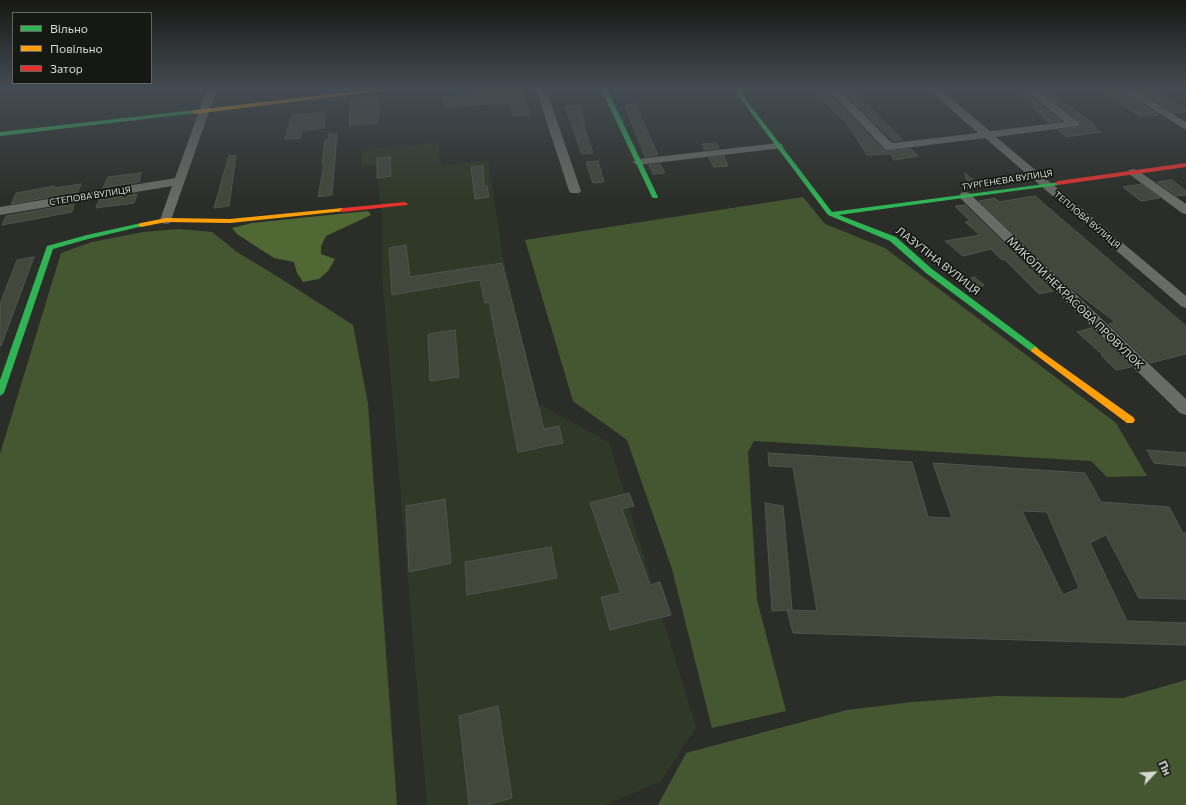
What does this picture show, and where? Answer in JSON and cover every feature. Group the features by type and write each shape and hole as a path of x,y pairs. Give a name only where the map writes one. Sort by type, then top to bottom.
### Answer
{"street":[{"path":"0,134 63,127"},
{"path":"166,220 199,127"},
{"path":"554,127 575,191"},
{"path":"621,127 655,197"},
{"path":"763,127 830,214"},
{"path":"869,127 889,147 1054,127"},
{"name":"ТЕПЛОВА ВУЛИЦЯ","path":"977,127 1186,303"},
{"path":"638,162 778,146"},
{"name":"ТУРГЕНЄВА ВУЛИЦЯ","path":"830,214 1186,165"},
{"path":"1133,172 1186,210"},
{"name":"СТЕПОВА ВУЛИЦЯ","path":"0,211 180,181"},
{"name":"МИКОЛИ НЕКРАСОВА ПРОВУЛОК","path":"965,196 1186,409"},
{"path":"0,393 50,248 87,237 166,220 230,221 405,204"},
{"name":"ЛАЗУТІНА ВУЛИЦЯ","path":"830,214 894,239 929,271 1130,420"}],"shaded area":[{"path":"438,142 441,166 488,160 503,257 538,404 609,442 696,727 661,781 605,805 427,805 382,275 382,216 376,165 362,166 362,150"}],"green space":[{"path":"803,197 825,224 885,248 1116,423 1147,476 1107,477 1091,461 754,441 748,452 757,600 786,711 712,728 672,569 627,440 573,401 525,240"},
{"path":"368,211 371,215 326,236 321,246 321,254 335,259 328,271 319,279 303,282 297,273 294,262 274,258 237,234 232,228 252,223"},
{"path":"179,229 212,232 237,252 353,325 368,404 397,805 0,805 0,454 61,253 92,242 143,232"},
{"path":"1186,680 1186,805 658,805 686,753 847,710 912,702 997,696 1123,698"}],"building":[{"path":"289,127 325,127 325,128 302,131 300,138 285,139"},
{"path":"572,127 584,127 593,153 582,154"},
{"path":"633,127 645,127 658,155 645,157"},
{"path":"849,127 861,127 884,150 911,149 918,156 894,160 890,154 867,155"},
{"path":"878,127 889,127 903,140 893,141"},
{"path":"1093,127 1101,132 1066,137 1058,130"},
{"path":"329,133 337,134 332,195 318,197 324,164 322,164 325,140 328,140"},
{"path":"716,143 719,148 705,150 702,144"},
{"path":"229,155 236,156 229,206 214,208"},
{"path":"724,156 728,166 714,167 709,158"},
{"path":"390,157 391,176 377,178 377,158"},
{"path":"598,161 604,182 593,183 586,162"},
{"path":"660,164 665,173 653,174 649,165"},
{"path":"483,166 484,186 487,186 489,197 475,199 471,167"},
{"path":"141,173 139,182 103,188 108,177"},
{"path":"965,173 982,187 968,189"},
{"path":"1172,180 1186,191 1186,195 1177,196 1157,182"},
{"path":"81,184 78,192 11,204 16,193 55,186 54,188"},
{"path":"1141,184 1160,198 1141,201 1123,187"},
{"path":"137,194 134,203 96,208 99,200"},
{"path":"1035,196 1186,326 1186,354 1150,363 1109,324 1115,322 1071,288 979,201 995,198 999,202"},
{"path":"74,204 72,212 2,225 6,216"},
{"path":"965,205 1053,291 1039,294 1004,259 1002,260 991,249 963,256 945,241 980,235 965,222 970,221 955,206"},
{"path":"406,245 410,277 502,263 544,429 559,426 563,443 518,452 489,302 485,303 480,280 392,295 389,248"},
{"path":"34,257 0,346 0,304 17,260"},
{"path":"974,277 984,285 972,290 962,281"},
{"path":"1091,328 1131,367 1116,370 1101,355 1103,355 1077,332"},
{"path":"455,330 459,377 430,381 428,334"},
{"path":"1147,450 1186,453 1186,466 1154,463"},
{"path":"768,453 912,462 928,517 952,518 933,463 1085,473 1101,502 1169,507 1183,533 1186,533 1186,599 1139,598 1106,535 1090,543 1127,621 1186,623 1186,645 793,633 787,610 817,611 793,467 769,466","holes":["1022,511 1047,512 1079,588 1063,595"]},
{"path":"629,493 634,506 622,509 650,585 660,582 671,615 610,630 601,597 621,593 590,503"},
{"path":"445,499 451,563 409,572 406,506"},
{"path":"765,503 783,506 792,610 772,611"},
{"path":"551,547 557,578 467,595 465,562"},
{"path":"498,706 512,798 486,805 469,805 459,716"}],"traffic: fast":[{"path":"0,134 66,127"},
{"path":"622,127 655,197"},
{"path":"764,127 830,214 893,239 929,271 1035,350"},
{"path":"834,214 1058,183"},
{"path":"0,393 50,248 87,237 141,225"}],"traffic: slow":[{"path":"141,225 166,220 230,221 343,210"},
{"path":"1035,350 1130,420"}],"traffic: jam":[{"path":"1058,183 1186,165"},
{"path":"343,210 405,204"}]}
